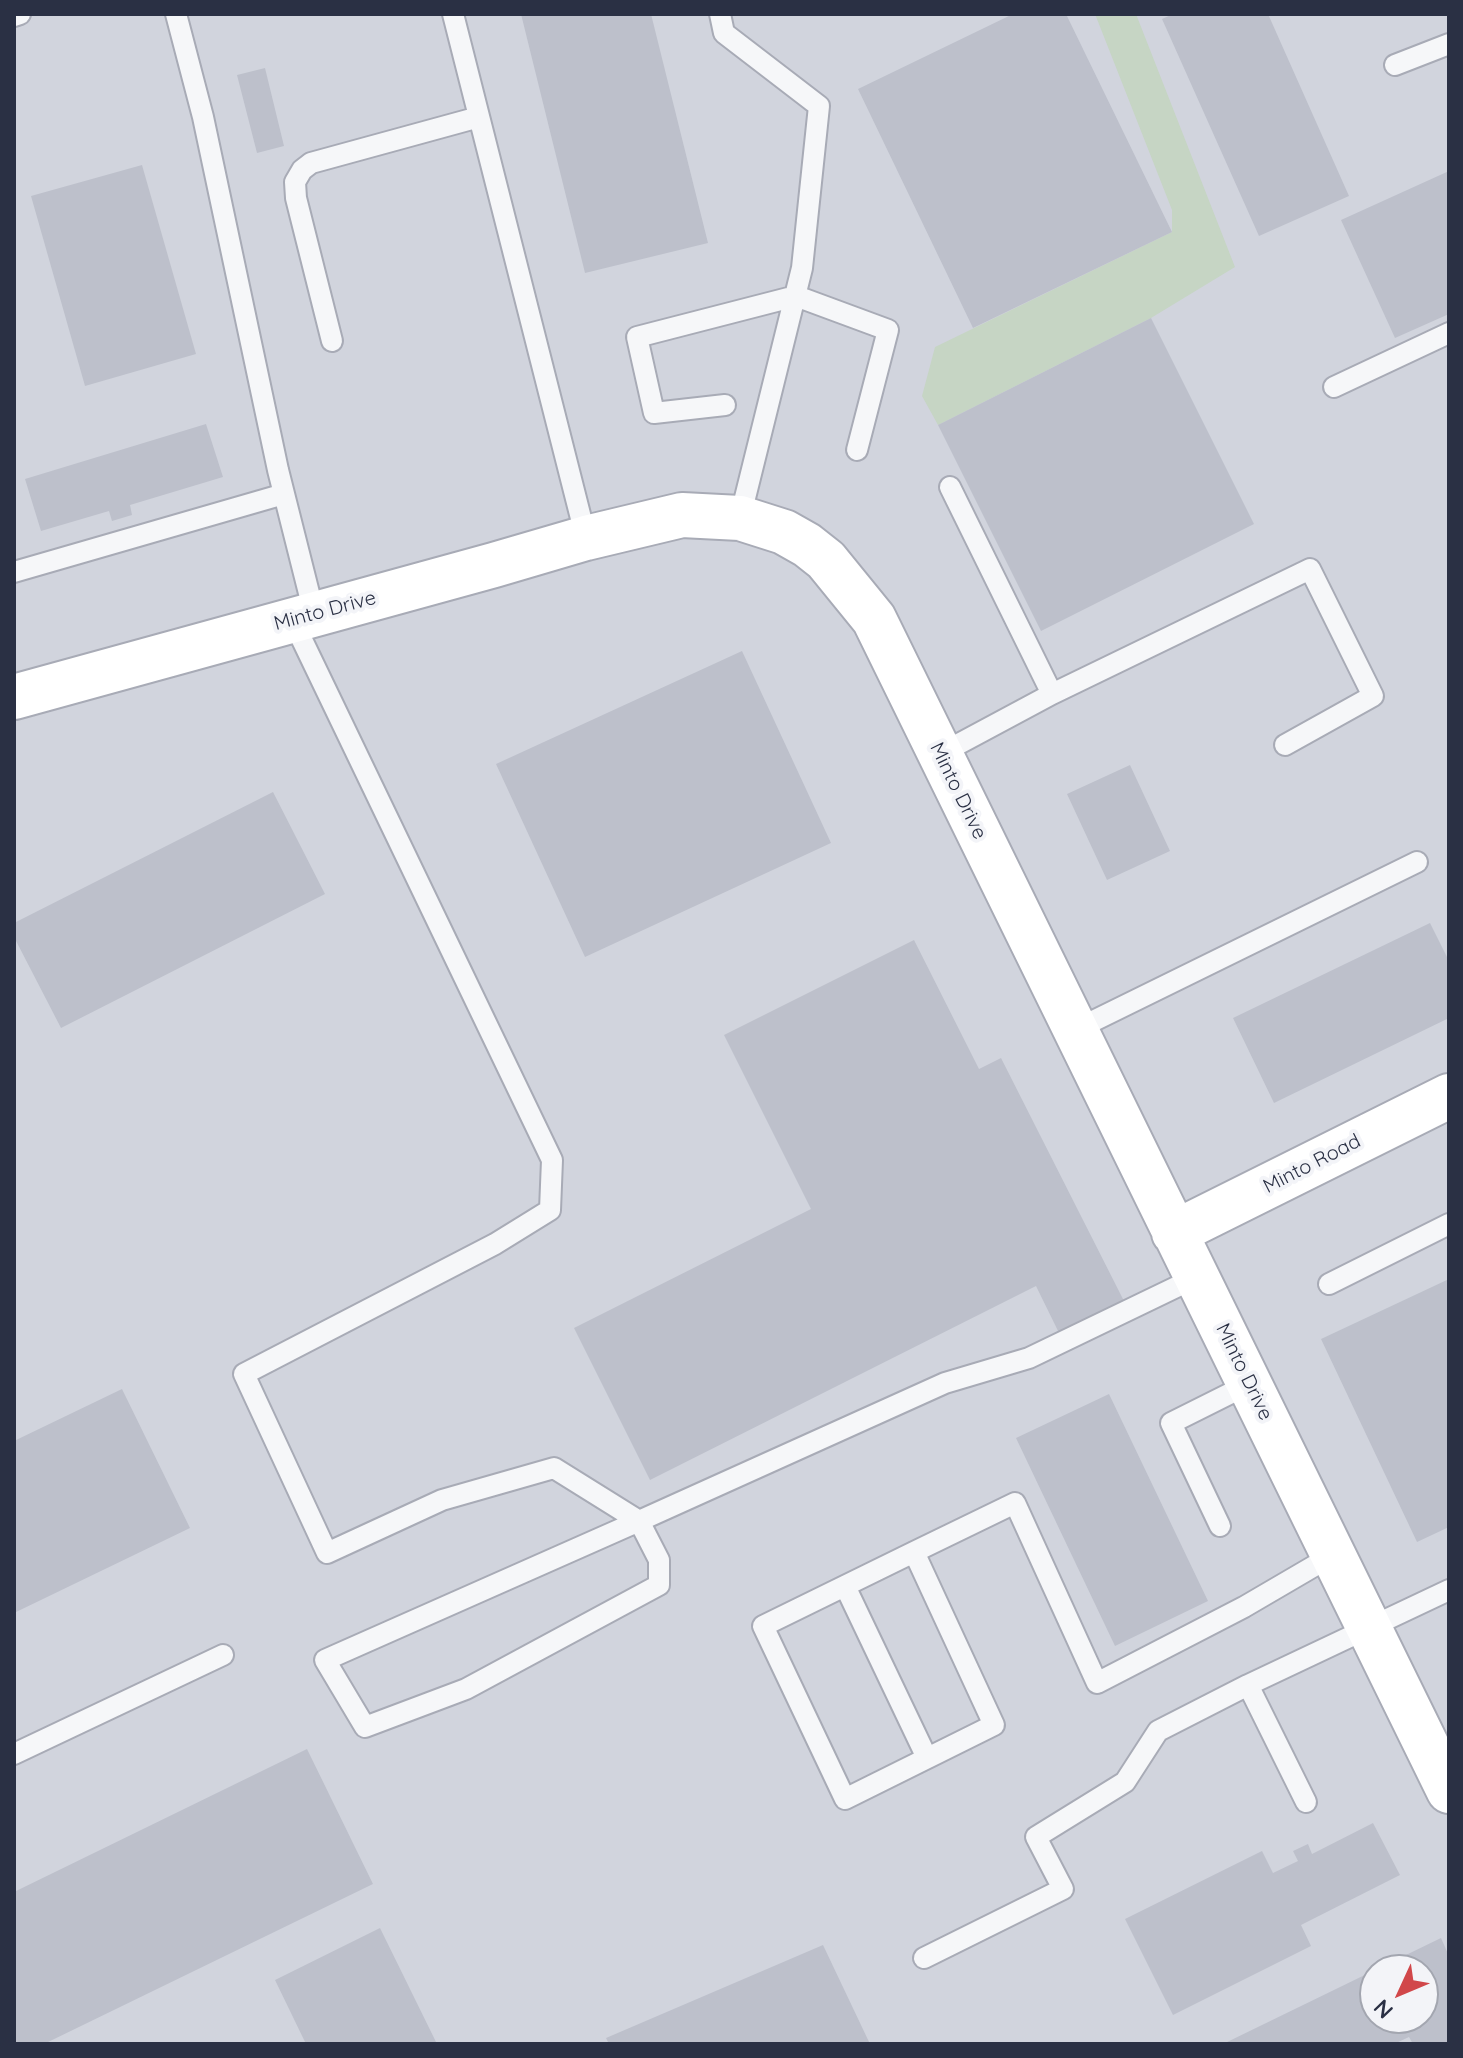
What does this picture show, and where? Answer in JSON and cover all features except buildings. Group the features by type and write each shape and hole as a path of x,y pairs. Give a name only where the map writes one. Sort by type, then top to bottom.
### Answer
{"street":[{"name":"Minto Drive","path":"14,697 586,538 682,515 740,518 784,532 807,545 826,560 874,619 1449,1791"},
{"name":"Minto Road","path":"1174,1233 1448,1100"}],"lane":[{"path":"176,14 203,117 284,494 303,616 552,1160 550,1210 495,1244 244,1374 327,1553 442,1500 554,1468 639,1521 659,1560 659,1585 466,1689 365,1727 325,1660 639,1521 945,1383 1029,1358 1197,1277"},
{"path":"453,14 586,538"},
{"path":"720,14 724,33 819,106 802,268 740,518"},
{"path":"1395,65 1449,44"},
{"path":"332,341 296,198 295,182 302,170 311,163 479,117"},
{"path":"725,405 654,413 637,337 796,296 888,330 857,450"},
{"path":"1334,387 1449,333"},
{"path":"950,487 1052,694"},
{"path":"14,572 284,494"},
{"path":"940,754 1052,694 1310,569 1373,696 1285,745"},
{"path":"1075,1030 1417,862"},
{"path":"1329,1284 1449,1224"},
{"path":"1220,1526 1171,1423 1249,1384"},
{"path":"914,1552 994,1725 845,1799 763,1626 914,1552 1015,1503 1097,1683 1244,1607 1333,1555"},
{"path":"845,1586 927,1758"},
{"path":"924,1958 1063,1889 1036,1837 1125,1782 1158,1731 1449,1590"},
{"path":"14,1754 223,1655"},
{"path":"1248,1685 1306,1802"}],"shaded area":[{"path":"14,14 1449,14 1449,2044 14,2044"}],"green space":[{"path":"1095,14 1136,14 1235,267 1151,318 938,425 922,396 935,347 1172,232 1172,210"}]}
